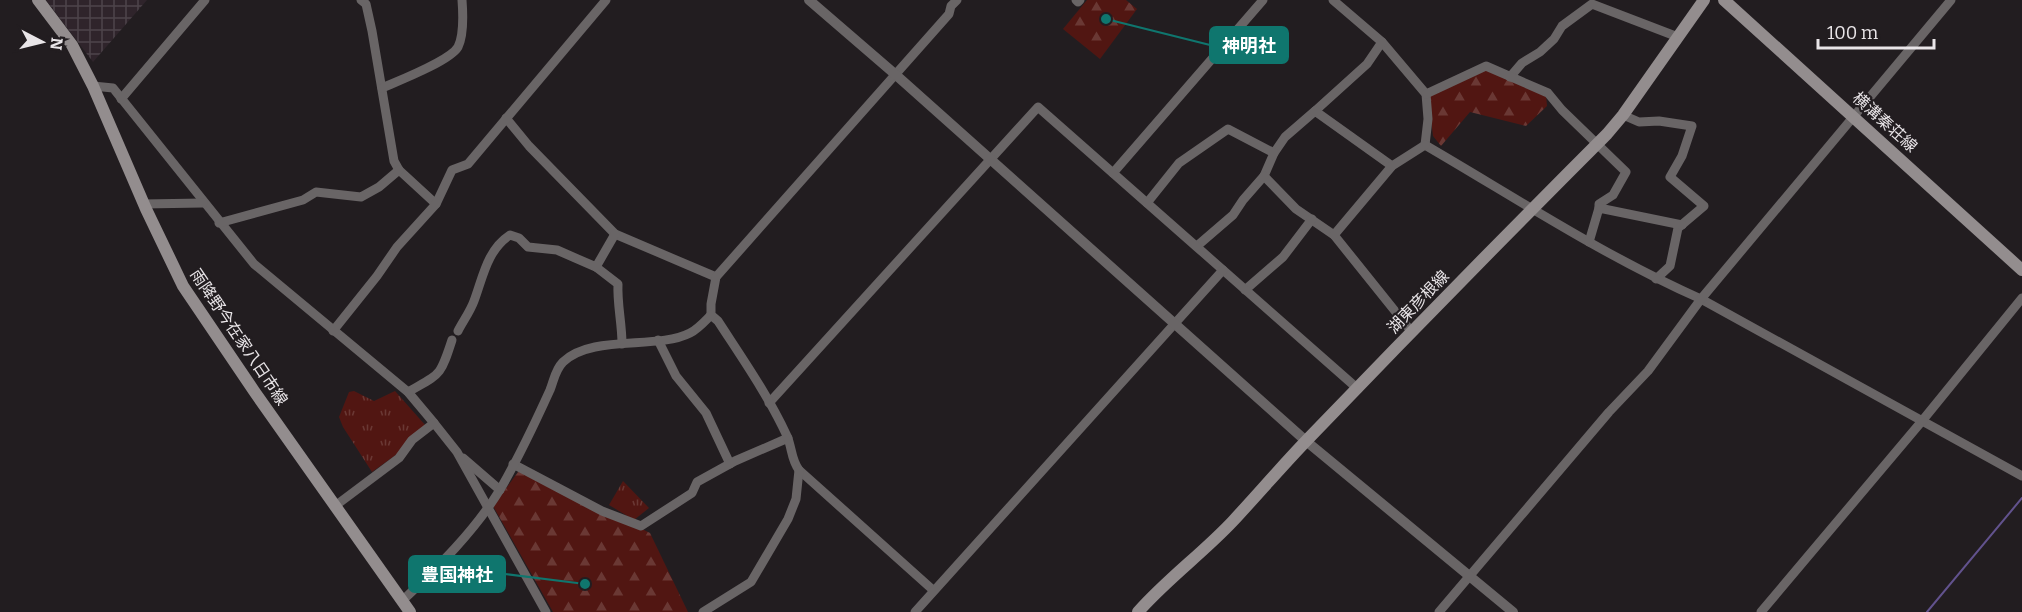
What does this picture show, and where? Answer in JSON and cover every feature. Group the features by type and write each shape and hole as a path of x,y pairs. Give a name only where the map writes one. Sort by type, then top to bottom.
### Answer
{"main road":[{"name":"雨降野今在家八日市線","path":"38,0 72,45 93,86 143,204 183,286 410,612"},
{"name":"湖東彦根線","path":"1138,612 1153,595 1231,523 1411,331 1597,144 1623,115 1704,0"},
{"name":"横溝秦荘線","path":"1724,0 2022,270"}],"street":[{"path":"121,99 205,0"},
{"path":"362,0 366,4 394,161 399,170 436,204"},
{"path":"382,88 431,66 457,50 460,41 462,0"},
{"path":"333,331 397,247 436,204 452,170 468,164 606,0"},
{"path":"809,0 1306,441 1513,612"},
{"path":"1113,173 1263,0"},
{"path":"1333,0 1383,42 1425,94 1428,119 1425,145"},
{"path":"1439,612 1609,412 1648,371 1701,299 1951,0"},
{"path":"933,590 795,465 788,438 718,321 711,315 711,304 716,277 949,14 950,2"},
{"path":"1510,77 1522,63 1547,46 1562,26 1592,4 1678,37"},
{"path":"1197,246 1233,215 1242,200 1264,176 1274,153 1285,137 1367,64 1383,42"},
{"path":"1425,94 1486,66 1548,93 1626,172 1613,195 1599,204 1589,242"},
{"path":"93,86 112,88 254,264 408,392 457,452 546,612"},
{"path":"769,403 1038,107 1358,389"},
{"path":"1315,111 1392,166"},
{"path":"1623,115 1639,122 1692,126 1682,156 1670,177 1704,206 1678,228 1670,266 1656,279"},
{"path":"506,118 529,146 615,234 716,277"},
{"path":"1147,203 1179,163 1228,129 1274,153"},
{"path":"1334,235 1392,166 1425,145"},
{"path":"1425,145 1589,242 1656,279 1701,299 2022,476"},
{"path":"219,223 303,200 316,192 361,197 379,187 399,170"},
{"path":"1264,176 1296,209 1334,235 1411,331"},
{"path":"143,204 203,203"},
{"path":"1599,208 1682,225"},
{"path":"1245,290 1282,257 1312,219"},
{"path":"596,267 615,234"},
{"path":"458,331 473,304 489,256 510,235 519,238 528,247 557,250 596,267 618,284 617,303 622,325 622,344"},
{"path":"915,612 1223,270"},
{"path":"1761,612 2022,298"},
{"path":"402,601 450,556 500,490 550,390 557,370 564,361 579,351 690,333 711,315"},
{"path":"408,392 443,369 452,340"},
{"path":"658,340 676,376 706,413 730,464"},
{"path":"335,506 399,458 412,440 434,423"},
{"path":"513,464 602,511 641,526 692,493 697,482 730,464 788,438"},
{"path":"457,452 500,490"},
{"path":"703,612 752,582 788,519 796,499 799,470"}],"shaded area":[{"path":"46,0 147,0 93,62"}],"green space":[{"path":"1087,0 1126,0 1137,9 1100,59 1063,29"},
{"path":"1487,68 1546,95 1547,106 1526,126 1470,112 1441,146 1433,136 1428,95"},
{"path":"354,391 374,401 395,391 426,426 400,452 372,472 339,417 349,392"},
{"path":"521,468 650,533 688,612 553,612 493,506"},
{"path":"623,481 649,508 634,520 609,505"}],"waterway":[{"path":"1927,612 2022,498"}],"place":[{"name":"神明社","path":"1106,19"},
{"name":"豊国神社","path":"585,584"}]}
